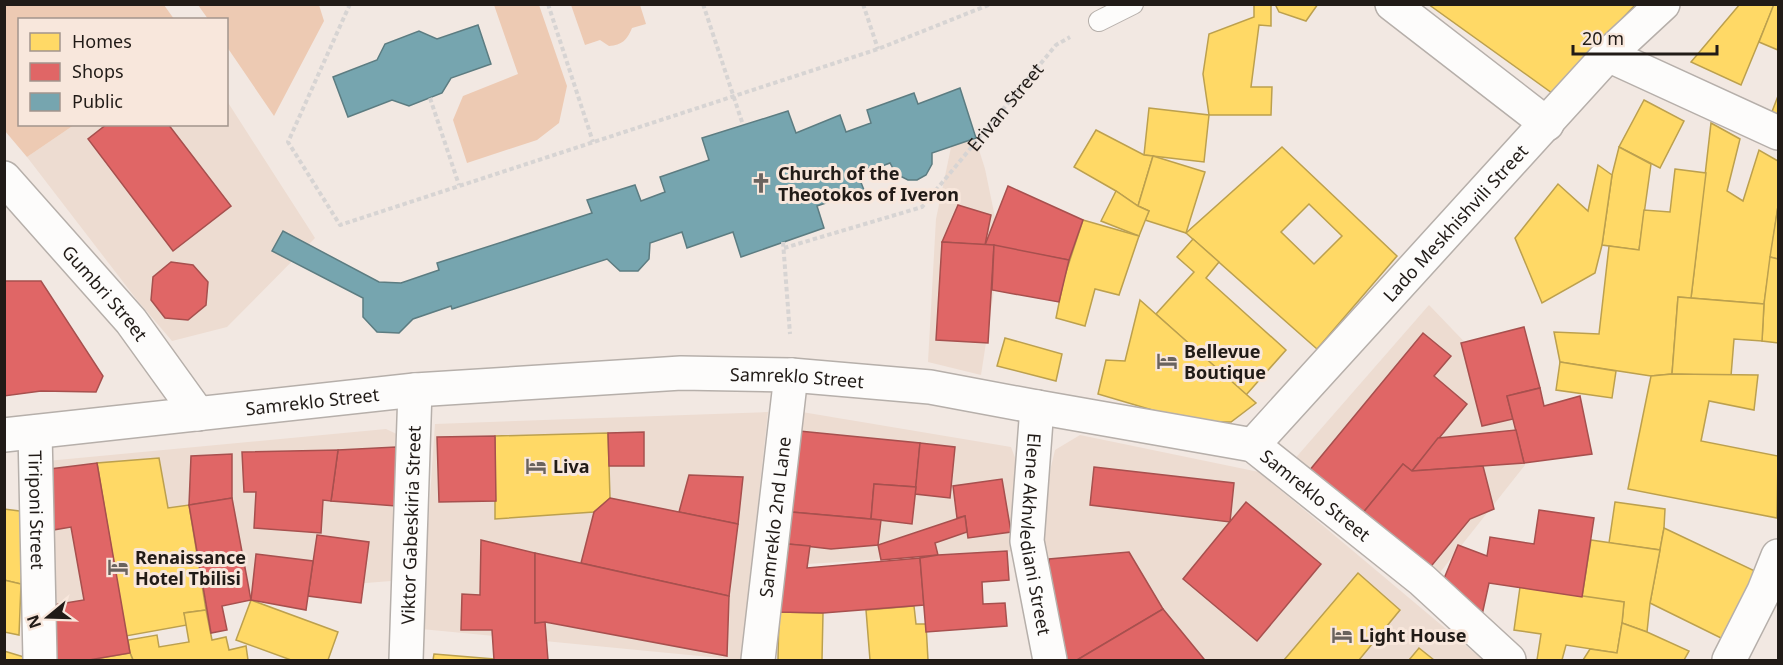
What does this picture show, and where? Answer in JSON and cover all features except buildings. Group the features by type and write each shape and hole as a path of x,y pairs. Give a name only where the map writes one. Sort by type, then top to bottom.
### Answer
{"street":[{"path":"1392,4 1547,124"},
{"name":"Lado Meskhishvili Street","path":"1253,445 1608,55 1663,4"},
{"path":"1608,55 1779,134"},
{"name":"Gumbri Street","path":"4,178 131,321 198,414"},
{"name":"Samreklo Street","path":"20,434 415,390 681,373 791,375 930,387 1253,445 1422,580 1509,660"},
{"name":"Samreklo 2nd Lane","path":"758,660 791,375"},
{"name":"Viktor Gabeskiria Street","path":"406,660 415,390"},
{"name":"Elene Akhvlediani Street","path":"1037,407 1027,541 1050,660"},
{"name":"Tiriponi Street","path":"20,434 40,660"},
{"path":"1729,660 1779,556"}],"lane":[{"path":"1099,21 1133,4"}],"path":[{"path":"350,4 288,142 340,225 878,49 991,4"},
{"path":"549,4 593,142"},
{"path":"703,4 743,125"},
{"path":"863,4 878,49"},
{"name":"Erivan Street","path":"784,248 922,207 1056,45 1099,21"},
{"path":"430,98 459,185"},
{"path":"783,242 791,375"}],"shaded area":[{"path":"4,5 164,5 173,18 18,18 18,126 73,126 27,157 5,131"},
{"path":"198,5 319,5 324,21 274,116 228,48 228,18 207,18"},
{"path":"494,5 539,5 567,86 559,123 537,140 467,163 453,120 463,96 518,74"},
{"path":"571,5 640,5 646,24 632,28 621,43 609,46 600,40 585,45"},
{"path":"962,95 985,169 1001,246 981,375 928,362 936,219"},
{"path":"228,103 315,238 227,327 172,341 137,300 27,157 73,126 228,126"},
{"path":"1429,305 1500,379 1525,465 1434,580 1292,462"},
{"path":"796,411 1011,447 1020,471 1017,551 775,566"},
{"path":"768,412 741,660 421,629 435,424"},
{"path":"386,429 403,437 404,580 46,608 47,461"},
{"path":"1080,435 1259,472 1483,660 1057,660 1035,534 1055,450"}],"place":[{"name":"Church of the Theotokos of Iveron","path":"761,183"},
{"name":"Bellevue Boutique","path":"1167,361"},
{"name":"Liva","path":"536,466"},
{"name":"Renaissance Hotel Tbilisi","path":"118,567"},
{"name":"Light House","path":"1342,635"}]}
